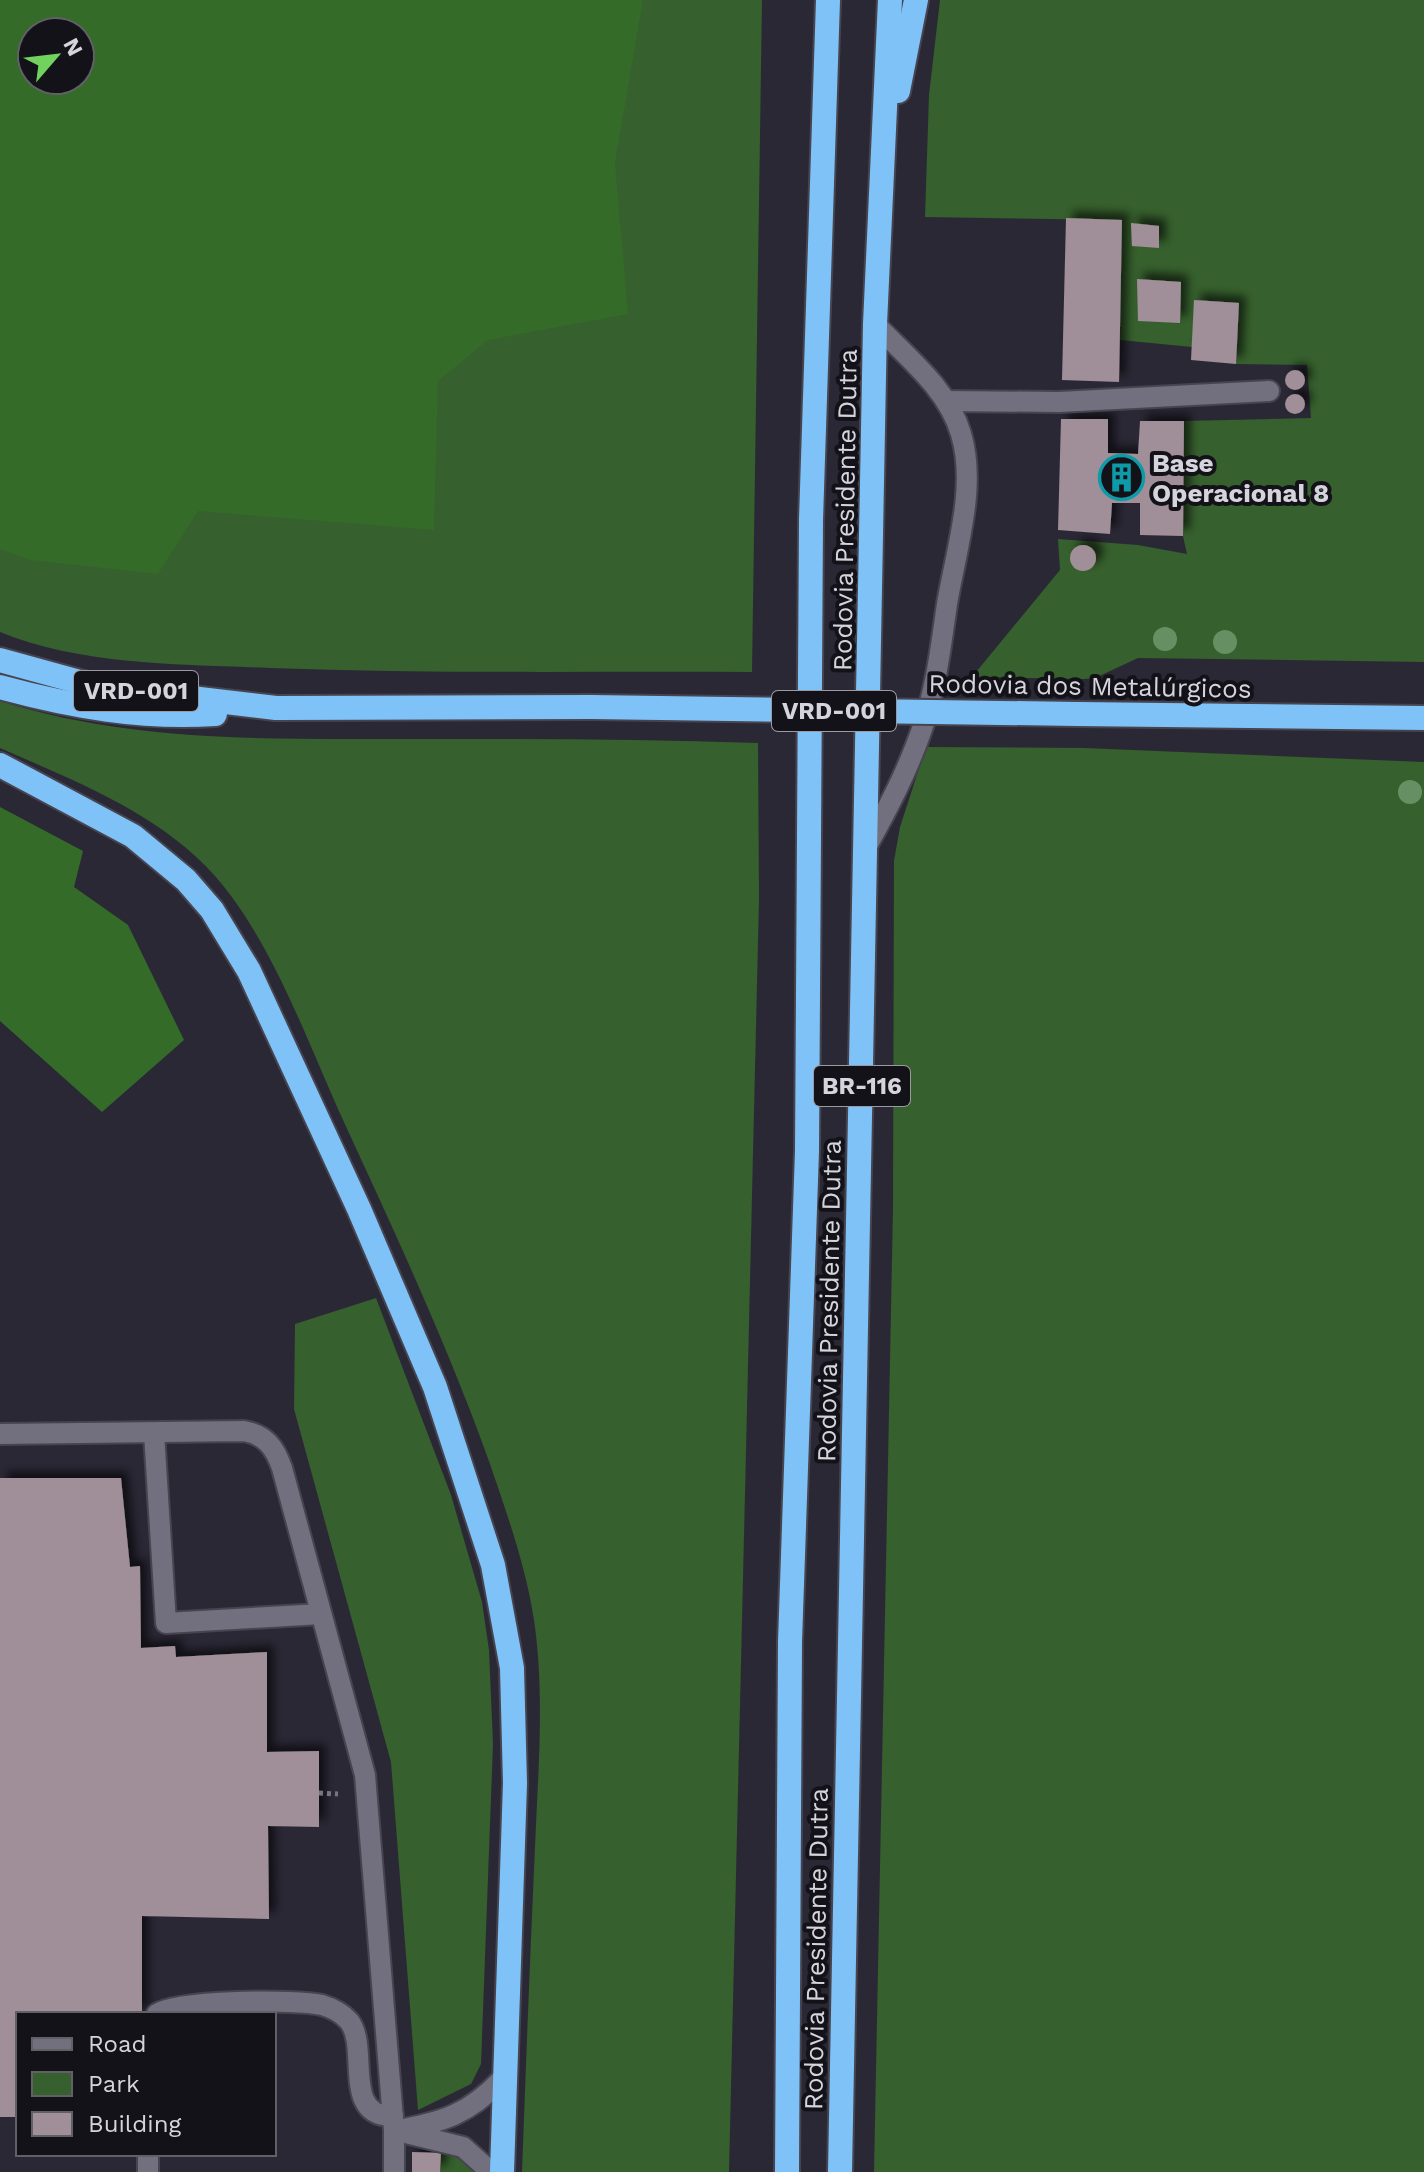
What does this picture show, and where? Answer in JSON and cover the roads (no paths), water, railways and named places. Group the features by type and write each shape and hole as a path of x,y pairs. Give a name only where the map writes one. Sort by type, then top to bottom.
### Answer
{"highway":[{"name":"Rodovia Presidente Dutra","path":"787,2172 790,1642 807,1151 811,520 828,0"},
{"name":"Rodovia Presidente Dutra","path":"841,2165 875,324 890,0"},
{"path":"883,168 916,0"},
{"name":"Rodovia dos Metalúrgicos","path":"0,660 41,674 98,687 276,708"},
{"name":"Rodovia dos Metalúrgicos","path":"0,687 73,704 144,714 211,714 276,708 591,707 1424,718"},
{"path":"0,765 133,836 186,880 212,910 249,971 359,1209 435,1387 493,1565 512,1668 515,1783 502,2172"}],"lane":[{"path":"867,846 902,780 923,727 937,667 966,489 965,451 946,401 875,324"},
{"path":"946,401 1059,402 1269,391"},
{"path":"0,1434 244,1431 260,1435 272,1445 282,1468 367,1785 394,2124 394,2172"},
{"path":"154,1433 166,1623 321,1614"},
{"path":"159,2012 164,2008 188,2004 306,2003 332,2009 350,2022 356,2033 363,2098 377,2113 394,2124 463,2147 491,2172"},
{"path":"394,2124 440,2121 468,2110 503,2078"}],"place":[{"name":"Base Operacional 8","path":"1121,478"}]}
